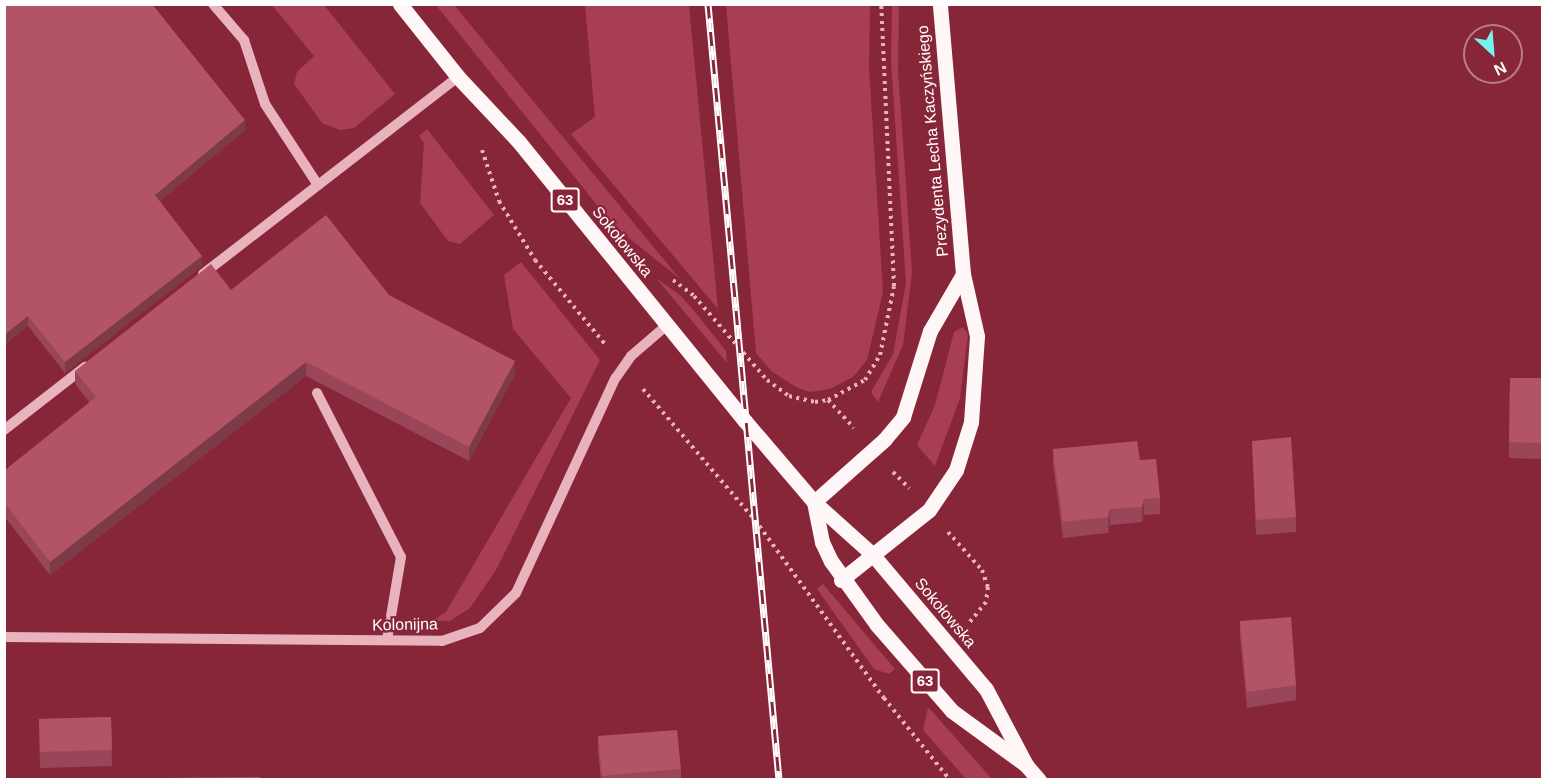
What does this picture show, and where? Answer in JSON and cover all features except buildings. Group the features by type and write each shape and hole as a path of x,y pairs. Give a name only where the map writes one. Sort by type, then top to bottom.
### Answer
{"main road":[{"name":"Sokołowska","path":"400,4 458,77 519,142 666,326 814,502 873,555 986,689 1026,765"},
{"name":"Prezydenta Lecha Kaczyńskiego","path":"841,580 929,510 946,489 964,447 978,365 977,336 963,274 940,4"},
{"name":"Prezydenta Lecha Kaczyńskiego","path":"814,502 884,440 903,417 930,331 963,274"},
{"name":"Sokołowska","path":"814,502 822,542 841,580 952,711 1026,765 1039,780"}],"street":[{"path":"213,4 244,40 265,104 318,185"},
{"path":"189,286 458,77"},
{"name":"Kolonijna","path":"4,637 442,641 480,628 516,593 623,365 666,326"},
{"path":"4,429 97,358"},
{"path":"317,393 401,557 387,640"}],"path":[{"path":"694,296 777,388 801,400 828,400 865,380 880,355 890,320 894,269 881,4"},
{"path":"499,201 535,260 755,520 884,698 950,780"},
{"path":"828,400 849,423"},
{"path":"953,537 982,570 988,587 986,602 974,620"}],"shaded area":[{"path":"272,5 324,5 395,94 354,128 340,130 322,123 294,84 297,72 314,56"},
{"path":"436,5 454,5 680,279 614,226"},
{"path":"585,5 689,5 718,309 571,134 595,117"},
{"path":"726,5 870,5 869,67 883,292 867,360 853,377 830,389 810,392 796,387 771,371 756,353"},
{"path":"892,5 899,5 898,70 912,272 903,345 878,402 871,392 893,354 906,283 891,62"},
{"path":"427,129 494,215 460,244 448,241 420,203 424,143 419,136"},
{"path":"521,262 600,360 496,570 470,608 450,621 432,621 446,612 571,398 513,329 504,275"},
{"path":"656,278 681,296 695,312 726,351 727,363"},
{"path":"963,327 968,334 960,398 935,466 917,445 935,405 954,332"},
{"path":"823,584 895,669 889,674 874,669 817,589"},
{"path":"928,708 992,779 966,779 923,730"}],"railway":[{"path":"708,4 779,780"}]}
